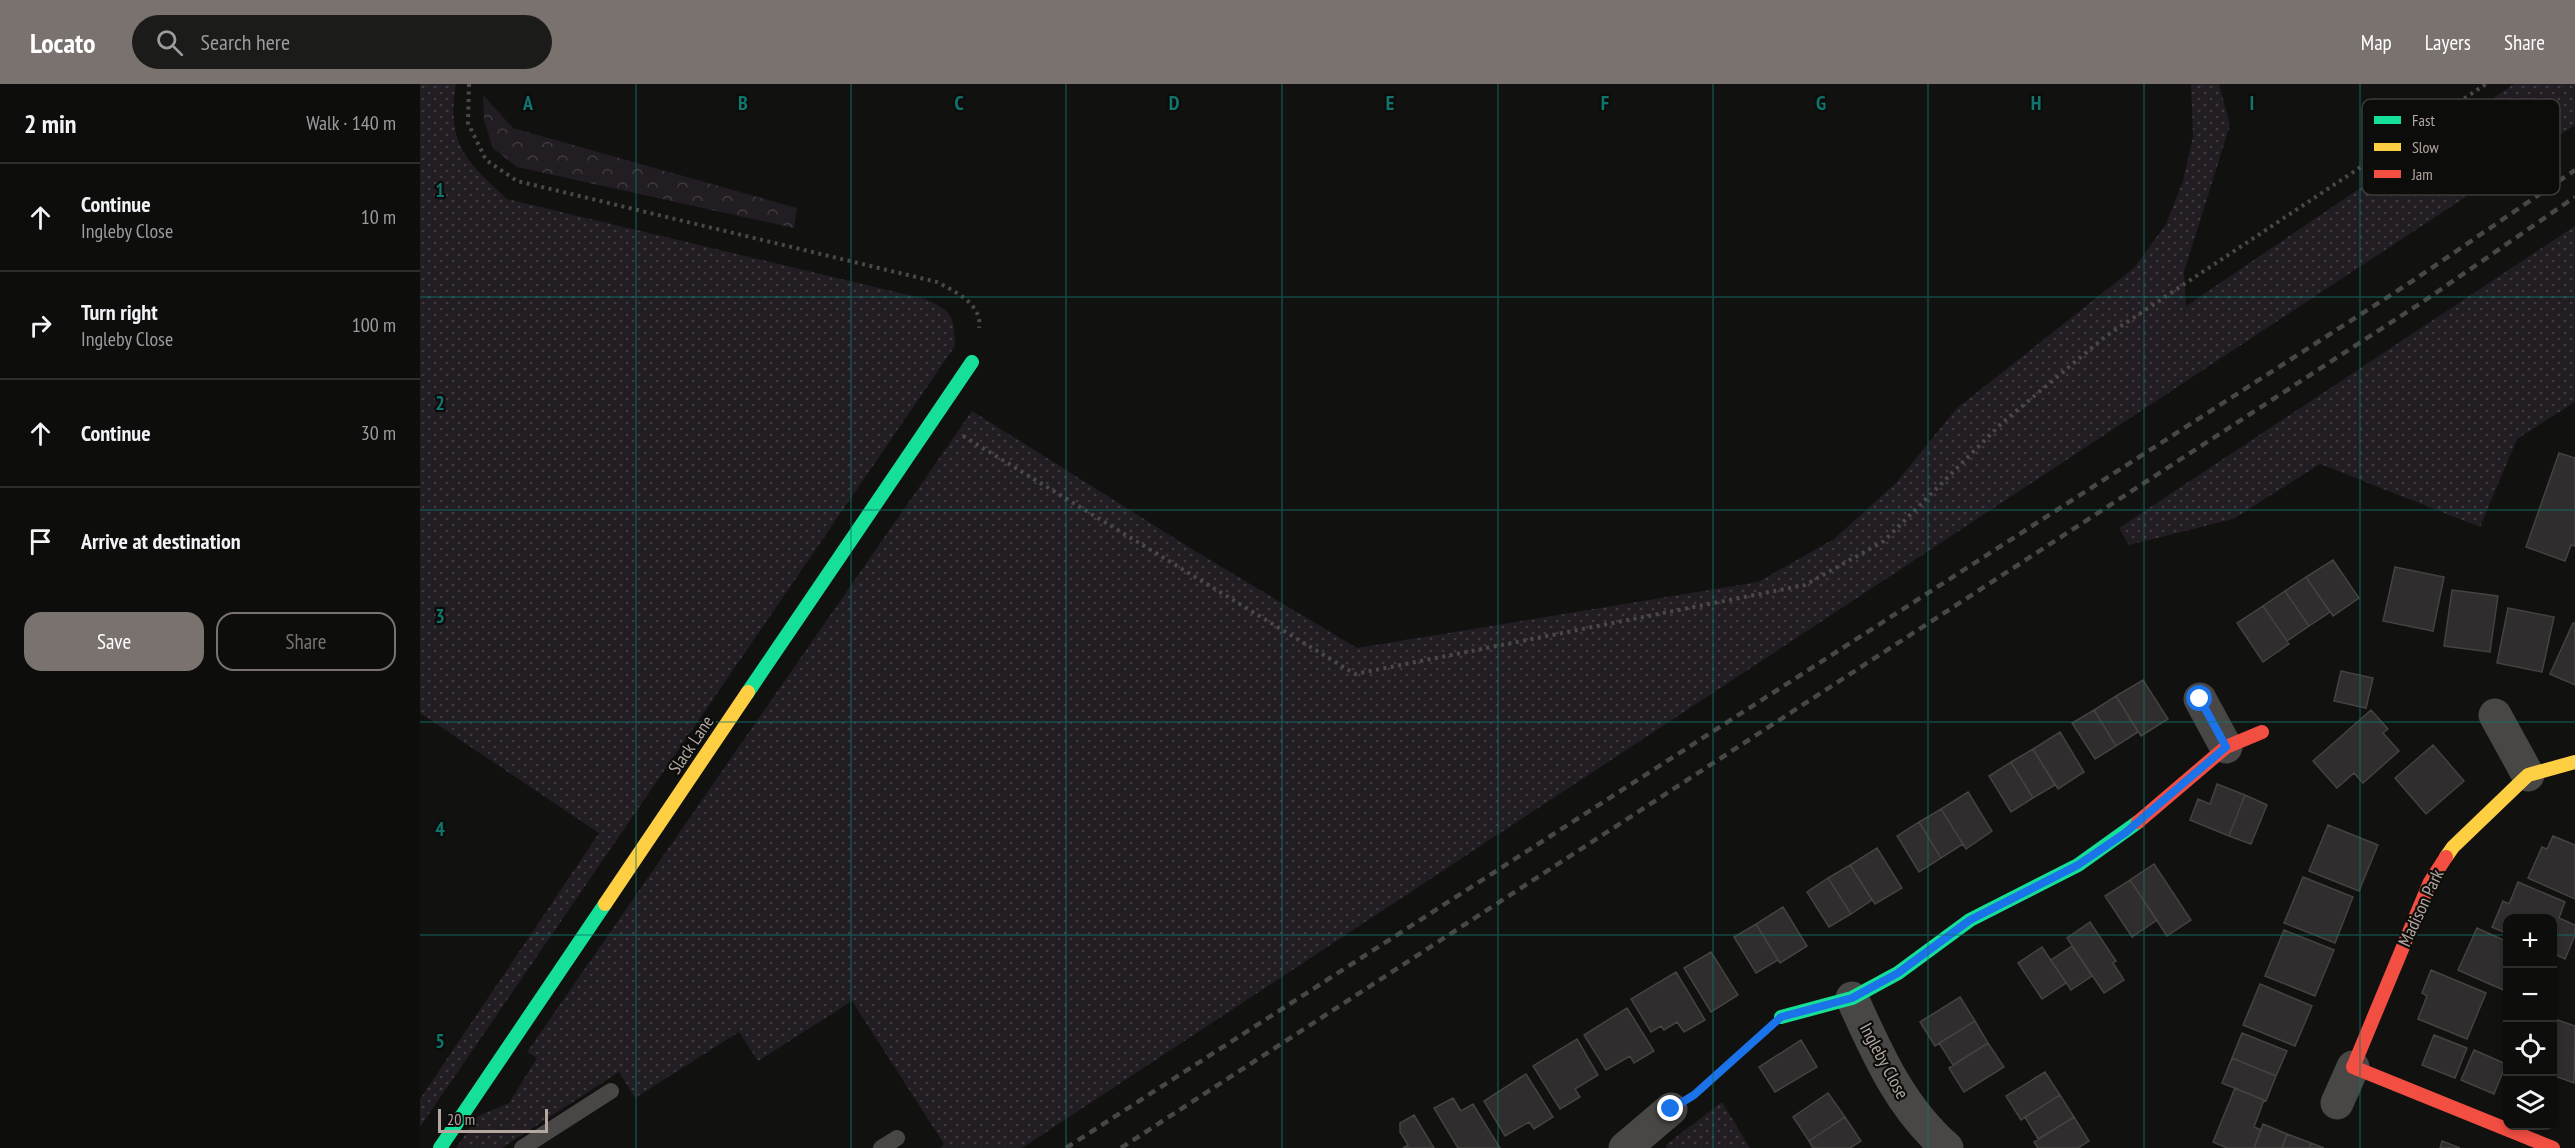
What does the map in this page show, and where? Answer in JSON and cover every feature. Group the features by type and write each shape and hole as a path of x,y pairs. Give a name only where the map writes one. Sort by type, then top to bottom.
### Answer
{"street":[{"name":"Slack Lane","path":"440,1148 972,362"},
{"path":"2200,699 2226,747"},
{"path":"2495,715 2528,775"},
{"path":"1781,1017 1852,998 1898,973 1970,920 2078,865 2125,833 2226,747 2262,732"},
{"name":"Madison Park","path":"2337,1103 2430,882 2453,847 2528,775 2575,762"},
{"name":"Ingleby Close","path":"1852,998 1890,1077 1911,1111 1947,1148"},
{"path":"2352,1067 2553,1148"},
{"path":"1624,1148 1671,1109"}],"lane":[{"path":"522,1148 611,1091"},
{"path":"881,1148 897,1138"}],"path":[{"path":"469,84 468,123 486,160 518,181 937,282 966,297 980,322 972,362"},
{"path":"2463,99 2486,84"},
{"path":"934,418 1355,674 1805,585 1884,541 2001,423 2106,336 2362,166"},
{"path":"1671,1109 1694,1095 1781,1017"}],"green space":[{"path":"420,84 456,84 454,122 462,150 480,173 507,199 925,299 947,311 954,328 955,346 420,1127 420,1099 599,833 420,713"},
{"path":"2191,84 2219,84 2230,125 2184,272 2186,306 2362,187 2362,195 2469,195 1022,1148 940,1148 944,1144 852,1001 758,1061 739,1032 635,1098 619,1072 502,1148 456,1148 478,1116 509,1103 537,1058 527,1052 972,411 1195,551 1357,648 1758,582 1834,539 1896,483 1956,409 2134,268 2166,224 2183,181 2193,136"},
{"path":"2514,84 2575,84 2575,125 2560,135 2560,99 2492,99"},
{"path":"483,95 513,128 797,208 794,228 517,167 493,148 484,121"},
{"path":"2575,226 2575,402 2517,439 2480,527 2320,464 2233,519 2129,545 2119,528"},
{"path":"1722,1102 1750,1148 1666,1148 1667,1144"}],"building":[{"path":"2559,453 2575,458 2575,546 2571,545 2565,561 2526,547"},
{"path":"2333,560 2359,598 2333,616 2306,577"},
{"path":"2395,567 2444,577 2433,631 2383,621"},
{"path":"2306,577 2330,612 2309,626 2285,591"},
{"path":"2452,590 2498,596 2490,652 2444,646"},
{"path":"2285,591 2309,626 2287,641 2263,606"},
{"path":"2263,606 2289,644 2263,662 2237,623"},
{"path":"2508,608 2554,617 2542,672 2497,663"},
{"path":"2575,623 2575,685 2550,674"},
{"path":"2341,671 2373,678 2366,708 2334,701"},
{"path":"2143,680 2168,719 2141,736 2116,696"},
{"path":"2116,696 2138,732 2116,746 2094,710"},
{"path":"2094,710 2116,746 2095,759 2072,723"},
{"path":"2371,710 2388,729 2383,733 2399,751 2363,783 2354,773 2337,788 2313,761"},
{"path":"2060,732 2084,772 2058,789 2033,749"},
{"path":"2433,745 2464,781 2426,814 2395,778"},
{"path":"2033,749 2055,785 2033,798 2011,762"},
{"path":"2011,762 2033,798 2011,812 1989,776"},
{"path":"2217,784 2245,795 2229,836 2190,820 2198,799 2210,804"},
{"path":"1968,792 1992,831 1966,849 1941,809"},
{"path":"2245,795 2267,805 2251,844 2229,836"},
{"path":"1941,809 1963,844 1941,858 1919,822"},
{"path":"1919,822 1941,858 1919,872 1897,836"},
{"path":"2328,825 2378,845 2359,891 2309,871"},
{"path":"2553,836 2575,845 2575,899 2528,878 2542,847 2547,849"},
{"path":"1877,848 1902,888 1875,904 1850,865"},
{"path":"2154,864 2191,920 2167,936 2130,880"},
{"path":"1850,865 1872,900 1851,914 1828,878"},
{"path":"2303,877 2353,897 2335,943 2284,923"},
{"path":"1828,878 1851,914 1829,927 1807,892"},
{"path":"2130,880 2157,920 2132,937 2105,896"},
{"path":"2518,882 2565,902 2559,918 2575,925 2575,935 2565,959 2557,955 2557,914 2503,914 2503,932 2492,927 2503,901 2509,904"},
{"path":"1783,907 1807,946 1780,963 1756,924"},
{"path":"2090,922 2116,961 2113,963 2124,980 2104,993 2067,938"},
{"path":"1756,924 1778,960 1756,973 1734,937"},
{"path":"2477,928 2503,940 2503,990 2458,970"},
{"path":"2284,930 2334,950 2315,996 2265,976"},
{"path":"2072,946 2092,976 2071,990 2051,960"},
{"path":"2042,947 2066,983 2042,999 2018,963"},
{"path":"1711,952 1738,995 1711,1012 1684,968"},
{"path":"2431,970 2486,993 2467,1039 2418,1019 2427,996 2422,993"},
{"path":"1676,972 1705,1020 1684,1032 1677,1022 1664,1030 1661,1026 1651,1032 1631,999"},
{"path":"2260,984 2312,1006 2295,1046 2243,1025"},
{"path":"1960,997 1975,1021 1935,1046 1920,1022"},
{"path":"1627,1008 1654,1051 1634,1063 1630,1056 1606,1070 1584,1035"},
{"path":"2557,1020 2575,1026 2574,1083 2557,1077"},
{"path":"1975,1021 1988,1043 1953,1065 1939,1043"},
{"path":"2242,1033 2287,1051 2276,1076 2232,1058"},
{"path":"2434,1035 2467,1048 2455,1078 2422,1065"},
{"path":"1577,1039 1598,1075 1575,1089 1580,1097 1560,1109 1533,1066"},
{"path":"1801,1040 1817,1067 1775,1092 1759,1067"},
{"path":"1988,1043 2004,1067 1964,1092 1949,1068"},
{"path":"2474,1050 2503,1063 2503,1072 2494,1094 2461,1080"},
{"path":"2232,1058 2276,1076 2266,1101 2222,1083"},
{"path":"2045,1072 2060,1095 2021,1120 2006,1096"},
{"path":"1526,1074 1553,1117 1534,1129 1529,1122 1505,1136 1484,1101"},
{"path":"2235,1088 2264,1100 2254,1127 2261,1130 2254,1148 2227,1148 2213,1142"},
{"path":"1828,1093 1845,1117 1809,1141 1793,1117"},
{"path":"2060,1095 2074,1117 2038,1139 2025,1117"},
{"path":"1453,1098 1461,1111 1473,1104 1500,1148 1458,1148 1434,1108"},
{"path":"1414,1115 1434,1148 1403,1148 1408,1145 1400,1132 1400,1123"},
{"path":"1845,1117 1861,1141 1850,1148 1813,1148 1809,1141"},
{"path":"2074,1117 2089,1141 2078,1148 2038,1148 2034,1142"},
{"path":"2263,1124 2287,1134 2282,1148 2254,1148"},
{"path":"2287,1134 2311,1143 2309,1148 2282,1148"},
{"path":"2442,1141 2460,1148 2440,1148"},
{"path":"2311,1143 2324,1148 2309,1148"}],"railway":[{"path":"2560,180 2575,170"},
{"path":"1066,1148 2414,280 2538,195"},
{"path":"1121,1148 2424,301 2575,197"}],"traffic: fast":[{"path":"748,692 972,362"},
{"path":"1781,1017 1852,998 1898,973 1970,920 2078,865 2138,822"},
{"path":"440,1148 605,904"}],"traffic: slow":[{"path":"605,904 748,692"},
{"path":"2446,857 2453,847 2528,775 2575,762"}],"traffic: jam":[{"path":"2138,822 2226,747 2262,732"},
{"path":"2446,857 2430,882 2353,1067 2553,1148"}],"route":[{"path":"1671,1109 1694,1095 1781,1017 1852,998 1898,973 1970,920 2078,865 2125,833 2226,747 2200,699"}]}
